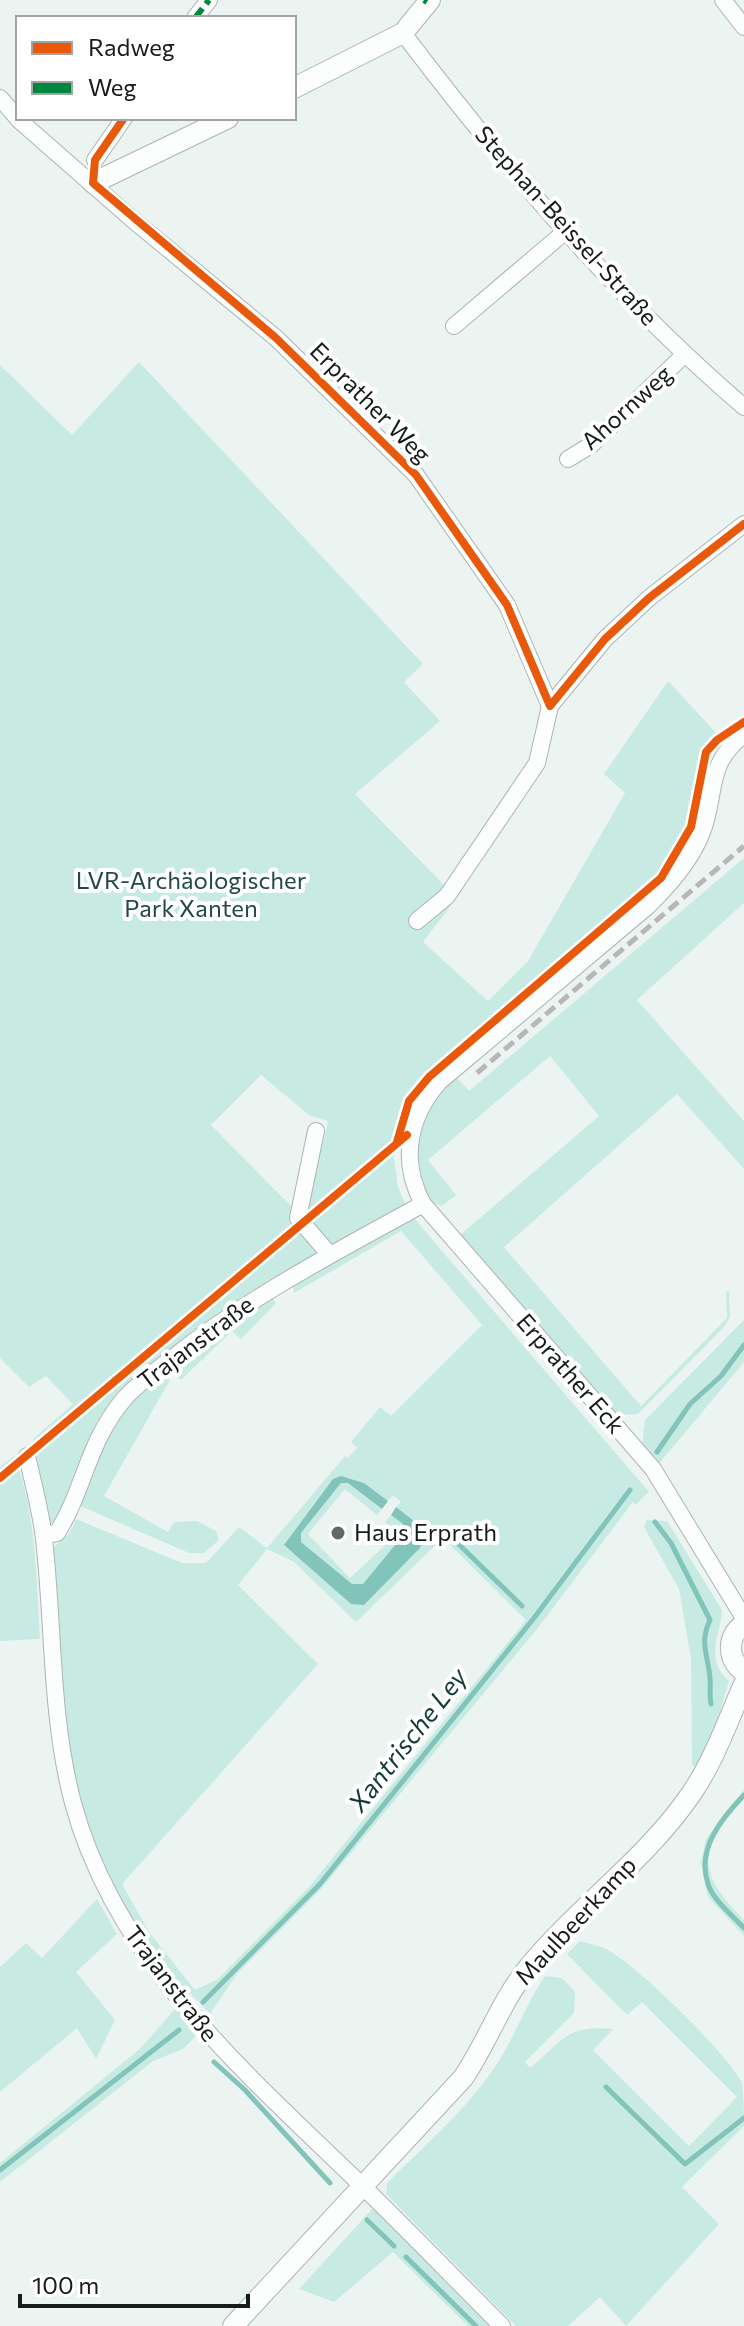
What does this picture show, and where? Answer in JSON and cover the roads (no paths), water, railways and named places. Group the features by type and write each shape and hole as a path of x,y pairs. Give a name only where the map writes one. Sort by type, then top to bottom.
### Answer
{"street":[{"path":"197,16 209,0"},
{"path":"723,0 744,27"},
{"path":"296,87 403,33 427,1"},
{"name":"Stephan-Beissel-Straße","path":"403,33 449,95 618,289 684,355 744,407"},
{"name":"Erprather Weg","path":"0,98 16,116"},
{"name":"Erprather Weg","path":"19,120 276,338 416,475 507,605 550,706"},
{"path":"95,160 123,120"},
{"path":"93,183 224,120"},
{"path":"454,326 567,230"},
{"name":"Ahornweg","path":"568,459 591,445 684,355"},
{"path":"417,921 447,896 537,763 550,706 605,639 649,598 744,524"},
{"name":"Erprather Eck","path":"744,735 720,758 701,834 674,879 648,906 439,1082 417,1111 411,1131 410,1170 423,1204 653,1469 744,1621"},
{"path":"316,1131 298,1218 330,1255"},
{"name":"Trajanstraße","path":"44,1535 57,1533 70,1512 92,1446 125,1398 204,1333 278,1283 423,1204"},
{"name":"Trajanstraße","path":"27,1456 44,1535 54,1692 64,1759 74,1805 106,1886 126,1924 215,2044 502,2326"},
{"path":"744,1621 732,1638 730,1649 733,1660 744,1672"},
{"name":"Maulbeerkamp","path":"233,2326 463,2078 484,2048 513,1989 541,1952 674,1817 692,1793 744,1684"}],"waterway":[{"name":"Xantrische Ley","path":"657,1452 690,1404 721,1376 744,1345"},
{"name":"Xantrische Ley","path":"203,2002 320,1884 534,1618 630,1490"},
{"path":"655,1522 671,1543 710,1620 705,1642 711,1704"},
{"path":"418,1538 443,1529 522,1606"},
{"path":"744,1795 713,1835 705,1859 708,1884 714,1896 744,1928"},
{"name":"Xantrische Ley","path":"0,2170 179,2030"},
{"path":"214,2062 245,2090 330,2183"},
{"path":"606,2087 685,2164 744,2118"},
{"path":"367,2220 394,2246"},
{"path":"406,2257 476,2326"}],"railway":[{"path":"477,1073 744,846"}],"place":[{"name":"Haus Erprath","path":"338,1533"}],"park label":[{"name":"LVR-Archäologischer Park Xanten","path":"191,895"}]}
